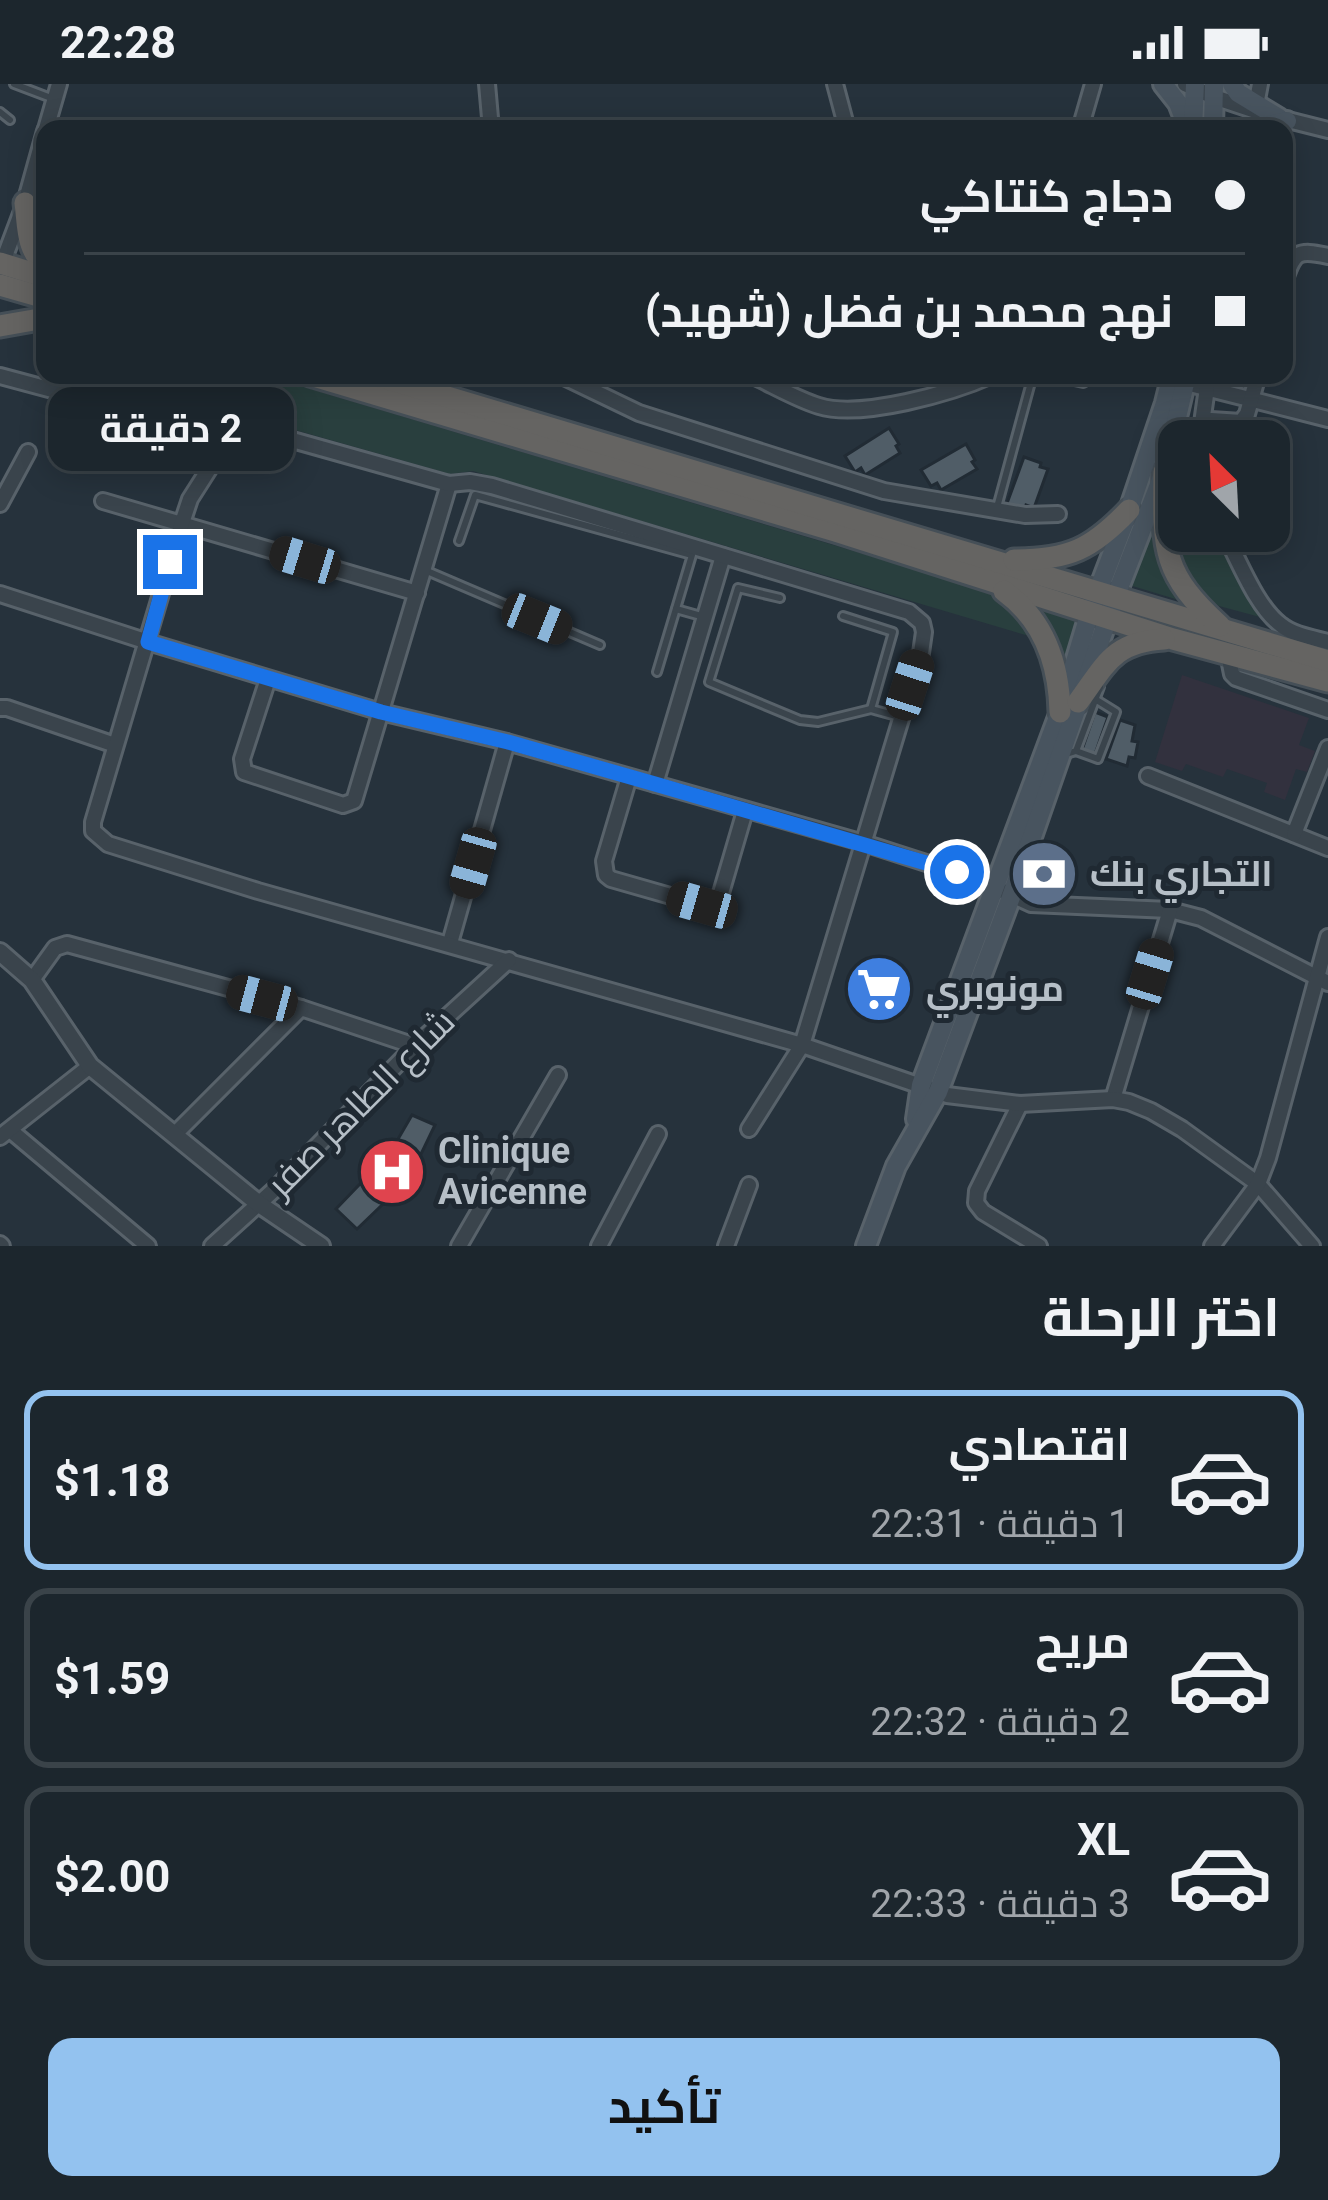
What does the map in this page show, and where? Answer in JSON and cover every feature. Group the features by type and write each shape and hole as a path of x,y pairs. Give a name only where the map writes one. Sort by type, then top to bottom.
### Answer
{"highway":[{"path":"25,203 30,244 36,254"},
{"path":"1,271 36,276"},
{"path":"1,271 36,292"},
{"path":"0,326 36,320"},
{"path":"340,384 787,517 993,584 1224,631 1328,661"},
{"path":"404,384 991,560 1173,639 1328,681"},
{"path":"991,560 1035,560 1076,551 1105,536 1130,510"},
{"path":"1168,552 1170,564 1193,602 1224,631"},
{"path":"993,584 1024,607 1078,704 1106,664 1126,646 1173,639"}],"main road":[{"path":"1163,84 1186,120"},
{"path":"1232,84 1256,105 1285,119"},
{"path":"1192,120 1201,88"},
{"path":"1201,88 1210,120"},
{"path":"1003,892 1068,753 1130,510 1166,404 1178,384"},
{"path":"1174,420 1181,384"},
{"path":"1103,605 1158,485"},
{"path":"866,1246 1078,704"}],"street":[{"path":"488,84 490,120"},
{"path":"835,84 845,120"},
{"path":"1083,120 1093,84"},
{"path":"1256,105 1260,84"},
{"path":"1201,88 1289,120"},
{"path":"1293,121 1328,130"},
{"path":"1,271 36,174"},
{"path":"1293,259 1309,252 1328,256"},
{"path":"0,376 183,425"},
{"path":"579,384 639,413 884,490 996,511 1058,514"},
{"path":"771,384 818,406 855,411 961,384"},
{"path":"1197,384 1328,419"},
{"path":"1242,420 1256,384"},
{"path":"1202,420 1207,388"},
{"path":"749,1129 802,1045 923,641 918,617 492,486 449,484 246,428 232,433 190,499 115,745 93,822 93,831 108,844 802,1045 963,1099 1020,1104 1113,1099 1151,1111 1258,1184 1309,1245"},
{"path":"0,504 28,452"},
{"path":"268,679 242,768 248,775 344,805 354,801 449,484"},
{"path":"104,501 417,593"},
{"path":"1234,552 1275,620 1290,631 1328,642"},
{"path":"655,784 723,556"},
{"path":"0,594 381,712 508,742 863,843 1030,904 1170,910 1201,918 1323,979"},
{"path":"1228,654 1237,678 1328,710"},
{"path":"0,707 115,745"},
{"path":"451,943 508,742"},
{"path":"1294,834 1328,748"},
{"path":"1148,776 1328,848"},
{"path":"629,777 604,860 611,879 702,905 714,902 721,893 745,811"},
{"path":"1113,1099 1170,910"},
{"path":"1212,1246 1258,1184 1268,1158 1323,979 1328,937"},
{"path":"32,980 55,948 68,944 301,1008 415,1046"},
{"path":"0,952 32,980 90,1066 260,1204 320,1246"},
{"name":"شارع الطاهر صفر","path":"212,1246 509,960"},
{"path":"174,1135 301,1008"},
{"path":"90,1066 5,1134 148,1246"},
{"path":"459,1246 558,1075"},
{"path":"1020,1104 977,1191 976,1203 1039,1246"},
{"path":"599,1246 658,1133"},
{"path":"726,1246 749,1185"}],"lane":[{"path":"14,84 57,92"},
{"path":"0,112 10,120"},
{"path":"996,511 1031,384"},
{"path":"459,541 475,495 692,555 657,672"},
{"path":"424,570 601,645"},
{"path":"780,598 738,588 709,682 800,720 818,722 872,709 900,716"},
{"path":"676,609 704,617"},
{"path":"843,616 893,632 872,709"},
{"path":"1078,704 1101,685"},
{"path":"1068,753 1098,759 1116,712 1078,704"}],"shaded area":[{"path":"1182,675 1309,718 1299,745 1315,751 1307,772 1296,769 1285,800 1264,792 1267,783 1227,769 1223,777 1186,764 1182,771 1155,762"}],"green space":[{"path":"176,384 294,384 1078,618 1062,666 1029,636 473,471 450,474 218,408 220,397"},
{"path":"1151,522 1159,562 1182,601 1129,585"},
{"path":"1176,552 1225,552 1260,617 1219,606 1202,594"}],"building":[{"path":"889,428 900,453 865,475 861,468 855,472 845,456"},
{"path":"966,444 977,469 941,490 937,483 931,486 921,470"},
{"path":"1024,457 1048,469 1034,508 1026,505 1024,512 1006,506"},
{"path":"1095,712 1108,717 1095,754 1082,750"},
{"path":"1120,720 1135,725 1132,741 1138,742 1135,758 1129,757 1127,766 1106,759"},
{"name":"Clinique Avicenne","path":"412,1115 435,1125 409,1179 357,1229 336,1209 378,1165 372,1160 387,1140 394,1146"}],"place":[{"name":"التجاري بنك","path":"1044,874"},
{"name":"مونوبري","path":"879,989"},
{"name":"Clinique Avicenne","path":"392,1172"}],"route":[{"path":"170,562 148,642 381,712 508,742 957,872"}]}
